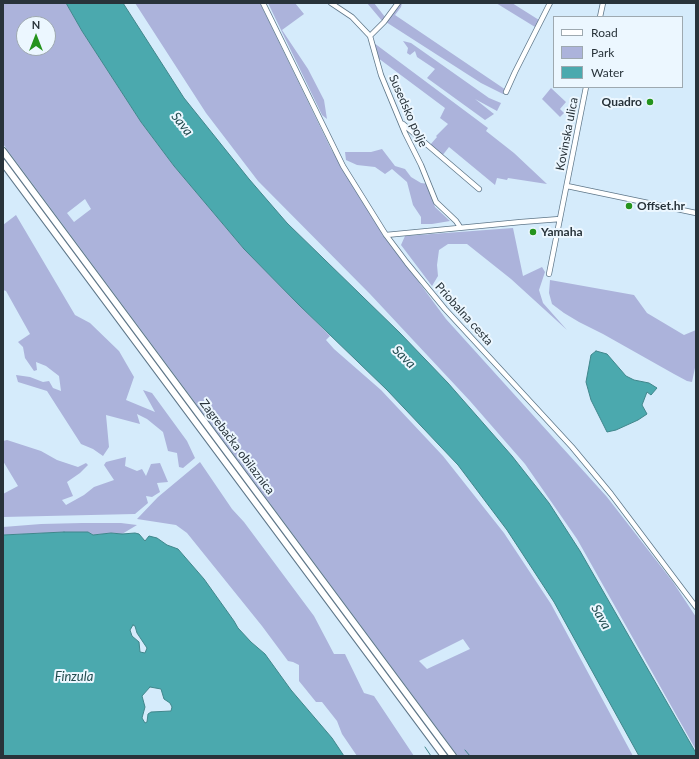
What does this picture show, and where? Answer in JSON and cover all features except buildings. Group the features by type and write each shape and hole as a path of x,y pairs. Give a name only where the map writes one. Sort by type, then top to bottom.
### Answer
{"highway":[{"name":"Zagrebačka obilaznica","path":"3,151 453,756"},
{"name":"Zagrebačka obilaznica","path":"3,162 444,756"}],"street":[{"name":"Priobalna cesta","path":"263,3 344,166 386,235 407,264 445,309 572,447 611,494 696,607"},
{"name":"Susedsko polje","path":"331,3 338,5 370,36 378,67 436,202 456,221 460,227"},
{"path":"370,36 384,22 398,3"},
{"path":"506,92 550,3"},
{"path":"600,16 603,3"},
{"name":"Kovinska ulica","path":"549,274 586,88"},
{"path":"401,123 479,189"},
{"name":"Kovinska ulica","path":"567,186 696,213"},
{"path":"386,235 560,219"}],"green space":[{"path":"3,3 66,3 82,31 141,122 174,166 244,249 330,336 326,340 334,349 381,390 443,456 504,533 551,604 633,756 458,756 3,144","holes":["85,199 91,209 74,222 67,213","463,639 470,649 427,669 419,661"]},
{"path":"135,3 260,3 331,149 382,232 446,319 607,497 673,582 696,617 696,750 577,539 525,464 470,401 370,294 258,181 206,113"},
{"path":"268,3 295,3 304,14 282,30 308,69 324,100 327,119 322,115"},
{"path":"367,3 374,3 385,17 383,22"},
{"path":"396,3 402,3 395,15 506,90 503,94 481,83 386,22"},
{"path":"496,3 512,3 539,20 535,27"},
{"path":"403,41 411,43 489,98 501,103 497,111 475,99 494,114 485,120 427,78 435,69 417,57 415,51 410,55 407,53 408,48"},
{"path":"374,43 488,128 486,131 514,153 547,184 508,178 507,180 497,178 495,185 449,147 442,156 430,145 437,137 436,136 448,124 440,118 445,108 378,58"},
{"path":"551,88 566,102 560,109 564,113 560,117 542,99"},
{"path":"382,149 395,166 405,169 411,177 421,183 429,184 435,207 450,221 421,224 421,217 413,205 407,182 392,169 385,174 375,167 357,165 346,160 345,152 371,152"},
{"path":"16,215 75,315 90,323 119,351 134,377 126,400 155,412 143,390 152,393 187,441 195,458 183,468 179,467 177,453 168,451 163,432 147,419 137,414 140,424 106,415 109,447 103,456 93,449 81,444 47,391 18,382 16,375 30,377 43,382 49,381 53,388 61,391 59,376 46,366 36,362 37,370 34,371 25,358 23,347 18,342 30,334 6,291 3,290 3,225"},
{"path":"513,228 523,276 542,267 545,272 539,290 543,303 567,330 511,279 467,244 448,244 439,250 437,265 438,276 432,286 401,245 405,236"},
{"path":"550,280 634,295 647,313 684,335 696,330 696,363 692,382 674,374 564,313 552,304 549,293"},
{"path":"7,440 41,451 57,460 78,467 86,463 88,465 67,482 73,496 62,500 66,505 84,495 94,487 114,480 104,465 106,462 126,457 125,466 137,471 142,469 146,476 151,464 160,463 168,482 157,483 160,492 152,497 146,496 148,503 135,514 3,517 3,494 18,486 3,461 3,441"},
{"path":"200,462 232,509 244,522 314,616 334,654 345,654 364,693 374,696 414,756 357,756 342,734 337,721 322,702 316,702 299,681 299,665 288,661 262,626 187,533 176,525 137,519 158,497"},
{"path":"82,523 121,523 137,525 122,534 111,533 93,535 88,532 65,532 3,535 3,527"}],"water":[{"name":"Sava","path":"66,3 123,3 184,98 249,179 287,223 400,333 448,383 512,456 549,503 580,551 696,753 696,756 639,756 554,602 507,530 458,465 387,390 299,305 244,249 174,166 141,122 82,31"},
{"path":"596,351 607,354 626,376 634,380 649,383 657,388 651,395 647,392 642,405 647,414 638,420 616,430 607,432 591,400 586,382 591,355"},
{"name":"Finzula","path":"64,532 88,532 93,535 135,533 139,534 145,541 149,536 157,538 167,545 178,549 204,579 238,628 265,654 291,690 332,738 344,756 3,756 3,535","holes":["133,625 147,648 145,653 140,652 139,642 132,636 130,630","150,687 161,689 164,699 170,703 172,707 171,711 151,712 148,714 147,722 145,723 142,718 145,707 142,696"]}],"waterway":[{"path":"425,747 431,756"},
{"path":"465,750 470,756"}],"place":[{"name":"Quadro","path":"650,102"},
{"name":"Offset.hr","path":"629,206"},
{"name":"Yamaha","path":"533,232"}]}
